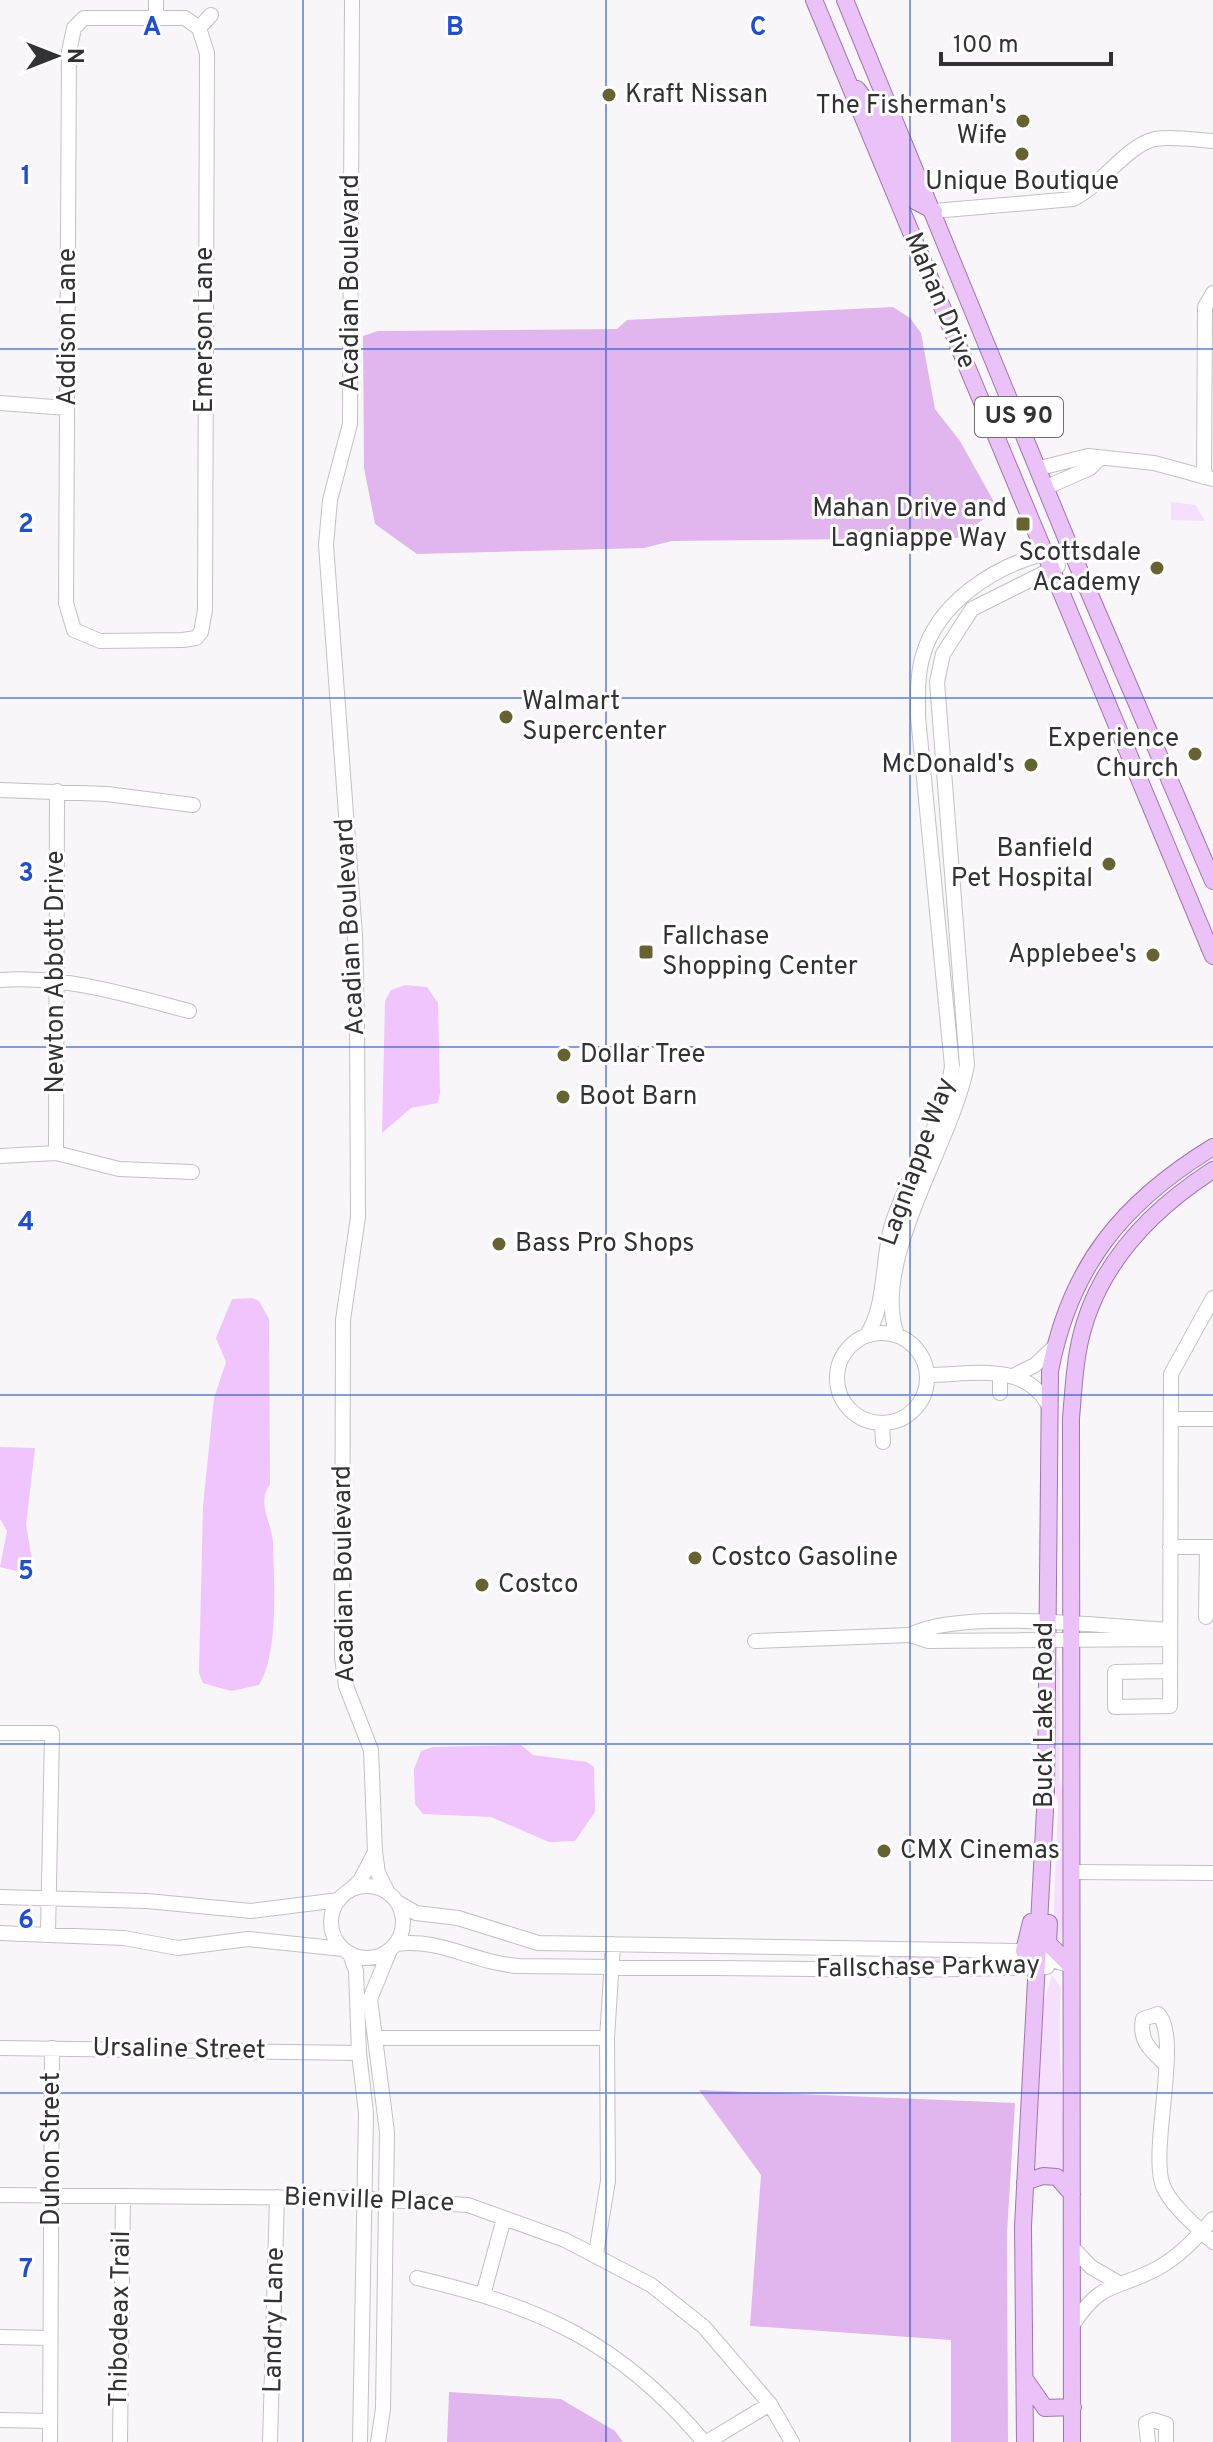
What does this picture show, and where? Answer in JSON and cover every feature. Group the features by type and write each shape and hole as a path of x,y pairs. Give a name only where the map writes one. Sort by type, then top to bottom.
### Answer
{"main road":[{"name":"Mahan Drive","path":"814,0 1213,956"},
{"name":"Mahan Drive","path":"845,0 1040,468 1073,555 1213,881"},
{"path":"843,72 878,117 915,201 934,211"},
{"path":"1144,788 1168,800 1178,798"},
{"name":"Buck Lake Road","path":"1025,2442 1025,2182 1033,1958 1046,1791 1048,1404 1054,1347 1083,1271 1109,1232 1141,1198 1213,1147"},
{"name":"Buck Lake Road","path":"1072,2442 1071,1418 1083,1327 1103,1282 1131,1236 1180,1191 1213,1170"},
{"path":"1046,1791 1055,1809 1048,1943 1070,1965"},
{"path":"1025,2182 1043,2176 1057,2177 1072,2194"},
{"path":"1024,2377 1045,2408 1073,2407"}],"street":[{"path":"156,0 156,17 185,18 199,28 211,15"},
{"name":"Acadian Boulevard","path":"352,0 350,424 330,500 326,545 355,935 357,1024 358,1217 343,1320 342,1658 346,1686 372,1760 378,1873 392,1898"},
{"name":"Addison Lane","path":"70,634 66,603 69,52 72,19 156,17"},
{"name":"Emerson Lane","path":"70,634 100,641 183,640 206,635 207,53 199,28"},
{"path":"934,211 1073,199 1094,189 1146,143 1160,139 1213,141"},
{"path":"1040,468 1079,457 1154,463 1209,478 1205,307 1213,293"},
{"path":"0,403 67,408"},
{"path":"1047,487 1090,468 1098,460"},
{"name":"Lagniappe Way","path":"957,1079 918,717 917,685 923,653 941,619 958,600 992,576 1044,553 1073,555"},
{"name":"Lagniappe Way","path":"866,1336 874,1324 899,1230 953,1116 957,1079 966,1043 937,682 943,654 972,609 993,595 1052,571 1073,555"},
{"path":"0,790 57,791 193,805"},
{"name":"Newton Abbott Drive","path":"56,1153 57,791"},
{"path":"929,829 947,828"},
{"path":"942,955 958,953"},
{"path":"0,980 56,982 126,994 189,1011"},
{"path":"0,1156 56,1153 119,1169 192,1172"},
{"path":"876,1224 899,1230"},
{"name":"Lagniappe Way","path":"897,1335 891,1320 899,1230"},
{"path":"1170,1671 1115,1672 1115,1707 1170,1706 1171,1374 1213,1298"},
{"path":"897,1335 921,1355 927,1375 920,1403 909,1414 882,1423 853,1413 838,1387 843,1356 866,1336 897,1335"},
{"path":"1000,1393 1007,1375 1035,1365 1054,1347"},
{"path":"927,1375 1007,1375 1034,1384 1048,1404"},
{"path":"1171,1419 1213,1419"},
{"path":"882,1423 883,1442"},
{"path":"1170,1547 1210,1547 1206,1617"},
{"path":"910,1635 926,1627 966,1621 1070,1624 1145,1639 1170,1635"},
{"path":"755,1641 910,1635 929,1641 1070,1642 1116,1633 1170,1635"},
{"path":"0,1733 52,1733 48,1933"},
{"path":"360,2442 366,2113 359,2053 356,1971 332,1925 344,1895 360,1881 375,1852"},
{"path":"1071,1872 1213,1873"},
{"path":"0,1897 147,1901 251,1911 344,1895 369,1886 392,1898 403,1923 370,1999 387,2132 383,2409 378,2442"},
{"name":"Fallschase Parkway","path":"392,1898 416,1913 469,1921 522,1941 878,1947 1033,1958 1070,1965"},
{"path":"0,1933 147,1940 178,1948 248,1939 347,1951 371,1958 393,1947"},
{"name":"Fallschase Parkway","path":"393,1947 436,1942 499,1965 612,1967 877,1969 1033,1958"},
{"path":"596,2254 608,2181 607,2038 613,1944"},
{"path":"877,1969 878,1947"},
{"path":"375,2038 607,2038"},
{"name":"Ursaline Street","path":"0,2048 359,2053"},
{"name":"Duhon Street","path":"50,2442 52,2048"},
{"path":"1164,2063 1167,2096 1159,2145 1159,2172 1167,2193 1207,2236"},
{"name":"Bienville Place","path":"0,2195 365,2198 468,2205 596,2254 651,2285 704,2327 770,2404 792,2442"},
{"name":"Thibodeax Trail","path":"120,2442 123,2196"},
{"name":"Landry Lane","path":"270,2442 277,2197"},
{"path":"483,2295 504,2218"},
{"path":"1074,2323 1089,2299 1117,2282 1155,2269 1207,2236 1213,2219"},
{"path":"1073,2248 1091,2267 1117,2282"},
{"path":"417,2278 546,2316 632,2368 705,2442 770,2404"},
{"path":"0,2337 50,2338"},
{"path":"0,2420 50,2421"},
{"path":"1148,2442 1146,2423 1153,2420 1166,2424 1166,2442"}],"shaded area":[{"path":"893,307 910,318 921,333 935,409 960,441 998,509 957,538 672,541 644,548 417,554 375,524 364,468 363,336 378,331 617,329 627,320"},
{"path":"1171,502 1196,505 1205,521 1171,520"},
{"path":"405,985 427,987 438,1003 440,1093 438,1103 411,1108 382,1133 385,1001 391,990"},
{"path":"252,1298 259,1301 269,1319 270,1484 264,1499 273,1543 274,1617 270,1655 259,1685 231,1691 203,1683 199,1673 203,1506 214,1398 226,1362 216,1338 232,1299"},
{"path":"0,1447 35,1448 26,1525 35,1576 0,1567 7,1531 0,1519"},
{"path":"1057,1657 1060,1669 1060,1779 1066,1803 1064,1932 1057,1944 1053,1931 1058,1805 1053,1778"},
{"path":"521,1745 533,1755 587,1762 594,1767 595,1812 575,1841 549,1842 491,1817 423,1814 415,1804 414,1769 421,1751 433,1747"},
{"path":"900,1952 1015,1961 894,1963 890,1959 891,1954"},
{"path":"1052,1975 1061,1988 1060,2059 1066,2176 1034,2172 1042,2007"},
{"path":"699,2090 1015,2103 1007,2233 1008,2442 951,2442 951,2340 750,2326 761,2175"},
{"path":"449,2392 561,2399 615,2431 623,2442 447,2442"}],"place":[{"name":"Kraft Nissan","path":"609,95"},
{"name":"The Fisherman's Wife","path":"1023,121"},
{"name":"Unique Boutique","path":"1022,154"},
{"name":"Mahan Drive and Lagniappe Way","path":"1023,524"},
{"name":"Scottsdale Academy","path":"1157,568"},
{"name":"Walmart Supercenter","path":"506,717"},
{"name":"Experience Church","path":"1195,754"},
{"name":"McDonald's","path":"1031,765"},
{"name":"Banfield Pet Hospital","path":"1109,864"},
{"name":"Fallchase Shopping Center","path":"646,952"},
{"name":"Applebee's","path":"1153,955"},
{"name":"Dollar Tree","path":"564,1055"},
{"name":"Boot Barn","path":"563,1097"},
{"name":"Bass Pro Shops","path":"499,1244"},
{"name":"Costco Gasoline","path":"695,1558"},
{"name":"Costco","path":"482,1585"},
{"name":"CMX Cinemas","path":"884,1851"}]}
